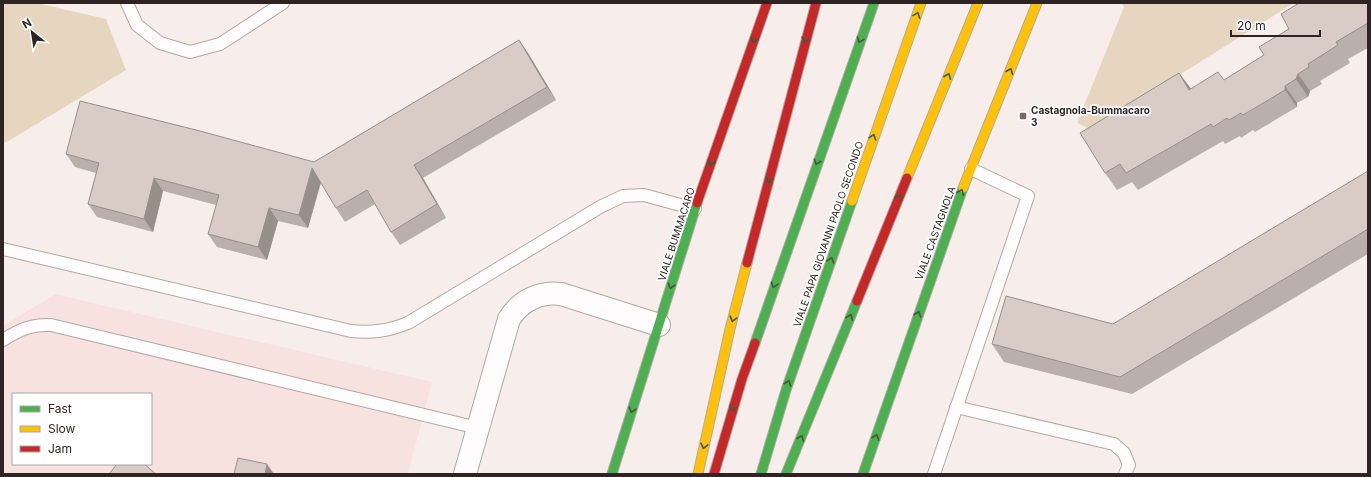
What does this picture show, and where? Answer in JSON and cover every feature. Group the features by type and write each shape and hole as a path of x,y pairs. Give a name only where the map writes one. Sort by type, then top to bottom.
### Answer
{"main road":[{"name":"VIALE BUMMACARO","path":"612,474 695,209 767,3"},
{"path":"698,474 730,329 816,3"},
{"path":"714,474 742,379 874,3"},
{"name":"VIALE PAPA GIOVANNI PAOLO SECONDO","path":"761,474 786,390 921,3"},
{"path":"786,474 978,3"},
{"name":"VIALE CASTAGNOLA","path":"863,474 951,219 1037,3"}],"street":[{"path":"466,474 509,319 514,311 520,306 538,295 549,293 561,294 659,325"}],"lane":[{"path":"127,3 137,25 160,43 190,52 220,44 282,3"},
{"path":"934,474 1028,196 970,169"},
{"path":"3,249 351,331 372,333 391,330 408,323 600,207 622,196 644,195 695,209"},
{"path":"3,340 21,329 36,324 51,325 478,428"},
{"path":"956,407 1114,444 1124,453 1129,465 1125,474"}],"shaded area":[{"path":"3,3 37,3 106,19 126,70 5,143 3,140"},
{"path":"1121,3 1294,3 1092,130 1077,123 1124,7"},
{"path":"55,294 432,382 408,474 3,474 3,326"}],"building":[{"path":"1299,3 1368,3 1368,23 1336,42 1338,45 1308,64 1309,67 1298,74 1296,79 1285,86 1285,90 1243,115 1241,113 1229,120 1227,118 1213,127 1211,124 1126,173 1120,164 1105,173 1080,133 1179,73 1189,90 1218,72 1224,80 1264,55 1259,47 1289,29 1281,14"},
{"path":"519,40 547,87 414,165 437,204 391,232 367,190 336,208 312,168 299,215 269,208 258,247 208,234 219,195 154,178 144,219 88,204 99,163 66,154 80,101 200,131 314,162"},
{"path":"1368,171 1368,229 1120,377 992,344 1006,296 1113,324"},
{"path":"238,458 267,464 265,474 234,474"},
{"path":"116,465 145,465 156,474 109,474"}],"traffic: fast":[{"path":"755,343 874,3"},
{"path":"863,474 963,188"},
{"path":"761,474 786,390 852,201"},
{"path":"612,474 697,203"},
{"path":"786,474 857,301"}],"traffic: slow":[{"path":"852,201 921,3"},
{"path":"907,178 978,3"},
{"path":"963,188 1037,3"},
{"path":"698,474 730,329 747,263"}],"traffic: jam":[{"path":"697,203 767,3"},
{"path":"747,263 816,3"},
{"path":"857,301 907,178"},
{"path":"714,474 742,379 755,343"}],"place":[{"name":"Castagnola-Bummacaro 3","path":"1023,116"}]}
